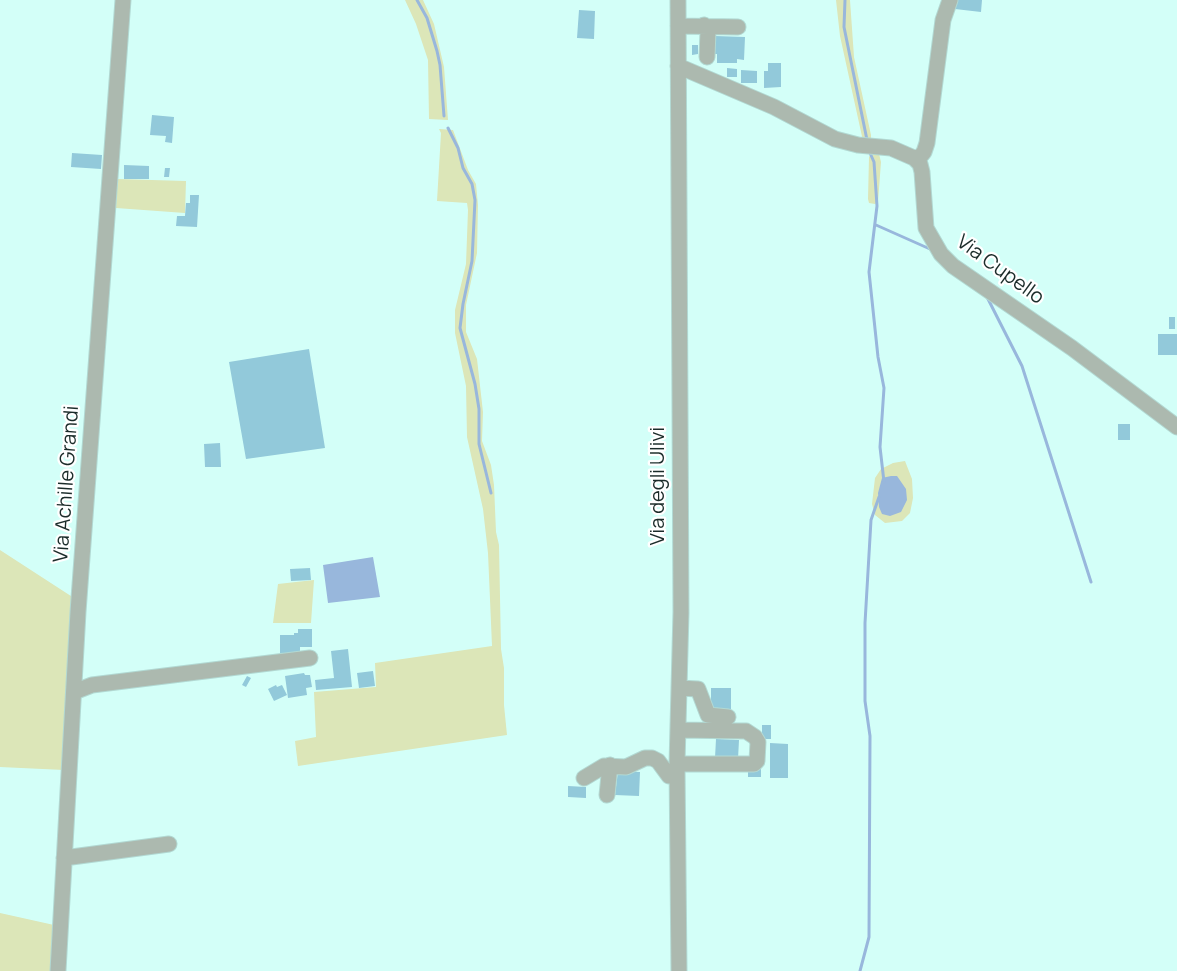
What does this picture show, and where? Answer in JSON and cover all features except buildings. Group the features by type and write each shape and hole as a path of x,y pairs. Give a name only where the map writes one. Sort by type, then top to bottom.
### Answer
{"street":[{"name":"Via Achille Grandi","path":"58,971 74,692 123,0"},
{"name":"Via degli Ulivi","path":"678,0 681,612 677,770 679,971"},
{"path":"678,66 774,107 835,139 858,145 891,148 914,158 920,157 927,143 943,20 950,0"},
{"path":"678,26 738,27"},
{"path":"704,26 708,30 707,57"},
{"name":"Via Cupello","path":"914,158 920,164 922,172 926,228 941,254 953,266 1072,348 1177,426"},
{"path":"74,692 92,685 310,658"},
{"path":"679,688 698,690 708,715 728,717"},
{"path":"584,778 604,766 626,767 639,759 652,758 658,761 669,776 677,770 754,764 757,761 758,742 746,731 678,730"},
{"path":"607,795 610,765"},
{"path":"64,858 169,844"}],"green space":[{"path":"405,0 423,0 434,24 444,67 448,120 429,119 428,60"},
{"path":"836,0 850,0 854,57 871,141 863,141 840,36"},
{"path":"439,129 453,130 468,170 476,184 477,253 466,305 466,332 477,359 483,412 482,441 491,465 494,485 496,532 499,545 501,649 507,735 298,766 295,741 316,737 314,692 376,687 375,663 492,646 488,553 483,509 467,437 466,386 455,333 455,310 466,264 468,210 467,203 437,201 441,133"},
{"path":"872,153 879,154 881,162 878,202 875,204 869,203 868,199 869,157"},
{"path":"117,179 186,181 185,213 116,208"},
{"path":"905,461 912,479 913,498 910,513 902,521 885,523 875,515 872,504 875,478 881,469 893,463"},
{"path":"0,550 74,598 64,770 0,767"},
{"path":"314,580 311,623 273,623 278,584"},
{"path":"0,913 54,925 52,971 0,971"}],"water":[{"path":"897,476 906,489 907,500 901,512 890,516 882,514 878,493 882,478"},
{"path":"373,557 380,597 328,603 323,565"}],"waterway":[{"path":"417,0 427,18 437,51 444,116"},
{"path":"845,0 844,27 867,140"},
{"path":"448,128 458,148 463,168 472,184 475,200 472,261 460,328 475,384 479,409 479,444 491,493"},
{"path":"870,153 874,162 877,206 869,272 878,357 884,388 880,447 884,482"},
{"path":"876,225 930,249"},
{"path":"987,297 1022,366 1091,582"},
{"path":"860,971 869,937 870,736 865,701 865,623 871,520 879,497"}]}
